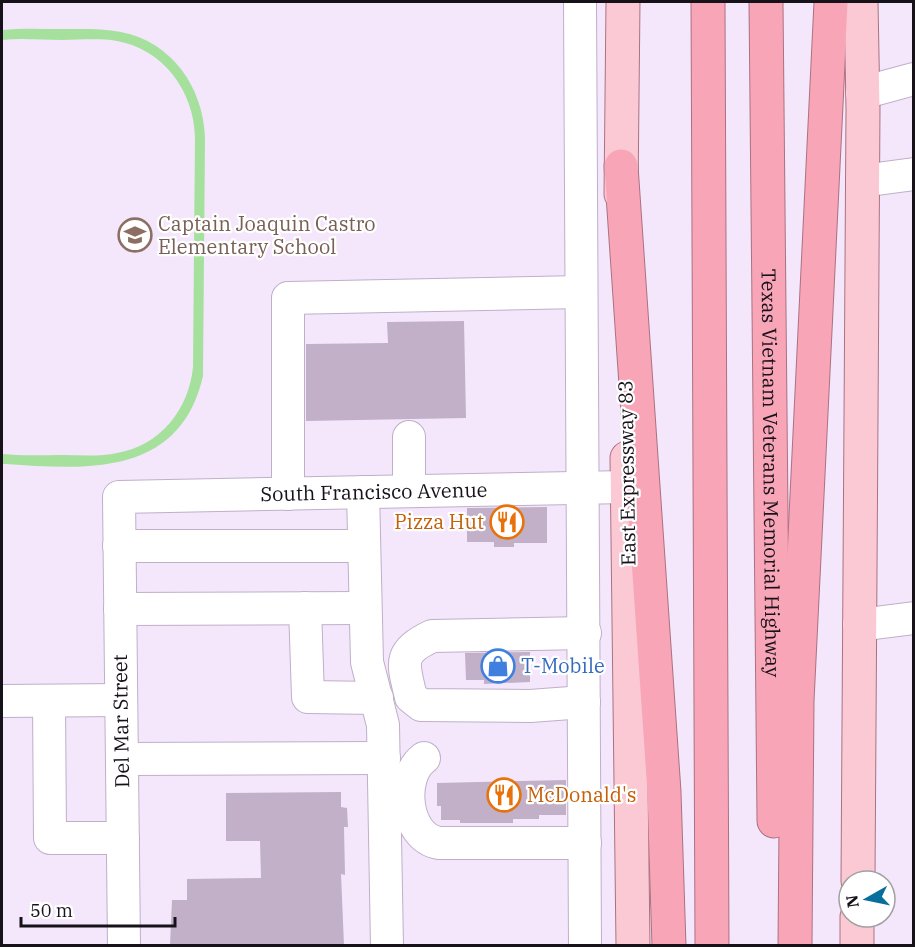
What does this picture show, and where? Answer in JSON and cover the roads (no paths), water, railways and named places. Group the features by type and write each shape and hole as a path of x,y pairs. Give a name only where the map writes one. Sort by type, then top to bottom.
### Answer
{"highway":[{"path":"708,2 712,945"},
{"name":"Texas Vietnam Veterans Memorial Highway","path":"766,2 775,945"},
{"path":"795,945 796,701 831,2"},
{"path":"621,166 664,792 669,945"}],"main road":[{"name":"East Expressway 83","path":"623,2 621,166 633,945"},
{"path":"858,869 861,2"},
{"path":"857,929 857,945"}],"street":[{"path":"580,2 585,633 570,702 585,762 585,945"},
{"path":"862,93 914,79"},
{"path":"862,181 914,174"},
{"path":"288,494 288,298 581,292"},
{"path":"409,437 409,491"},
{"name":"South Francisco Avenue","path":"119,497 627,487"},
{"path":"363,492 367,662 379,705 384,758 387,945"},
{"name":"Del Mar Street","path":"119,497 124,945"},
{"path":"119,546 363,546"},
{"path":"305,608 308,697 379,705 411,697"},
{"path":"120,609 364,608"},
{"path":"859,625 914,618"},
{"path":"570,702 530,705 421,705 411,697 405,657 410,646 432,636 585,633"},
{"path":"518,634 507,641 444,639 427,645 419,653 416,669 423,690 440,695 539,694 570,702"},
{"path":"2,701 121,700"},
{"path":"49,701 50,838 123,838"},
{"path":"122,759 384,758"},
{"path":"424,758 416,764 410,781 411,818 418,833 425,839 439,843 585,837 632,831"},
{"path":"585,762 631,761"}],"place":[{"name":"Captain Joaquin Castro Elementary School","path":"135,235"},
{"name":"Pizza Hut","path":"507,522"},
{"name":"T-Mobile","path":"498,666"},
{"name":"McDonald's","path":"504,795"}]}
